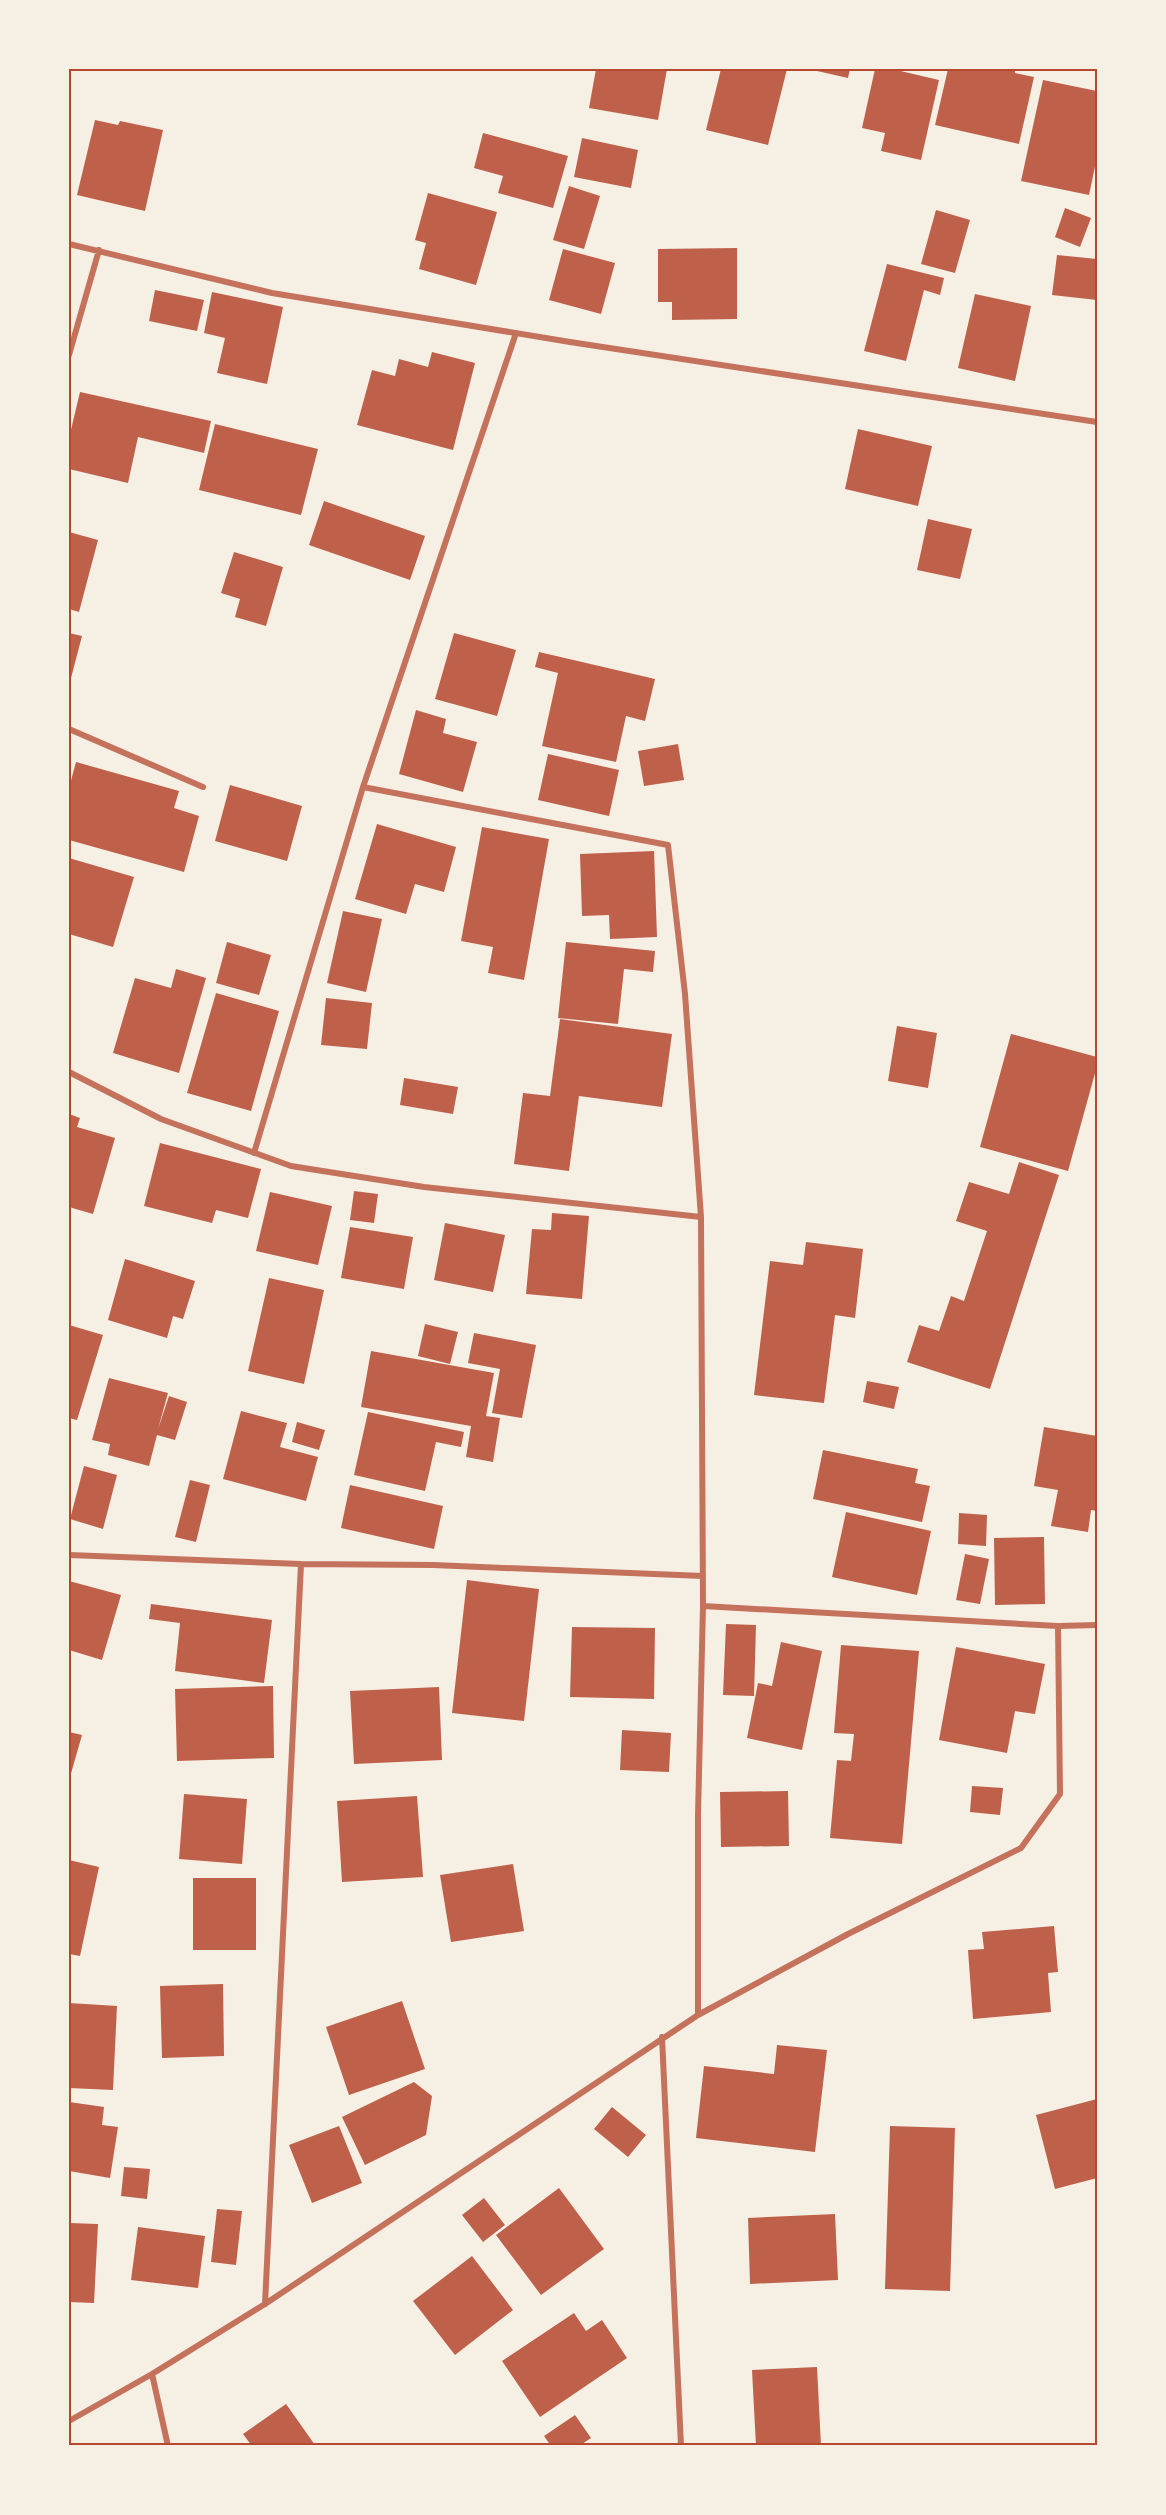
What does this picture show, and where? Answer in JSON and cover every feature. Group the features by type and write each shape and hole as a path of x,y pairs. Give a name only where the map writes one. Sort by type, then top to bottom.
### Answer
{"street":[{"path":"69,244 272,293 516,333 1097,422"},
{"path":"69,355 99,250"},
{"path":"254,1153 363,787 516,333"},
{"path":"69,729 203,787"},
{"path":"363,787 668,845 685,994 701,1217 703,1606 698,1815 698,2015"},
{"path":"69,1072 162,1119 291,1166 423,1187 701,1217"},
{"path":"69,1555 301,1564 433,1565 703,1576"},
{"path":"265,2304 301,1564"},
{"path":"703,1606 1058,1626 1097,1625"},
{"path":"69,2421 152,2374 265,2304 698,2015 848,1934 1021,1848 1060,1794 1058,1626"},
{"path":"662,2037 681,2446"},
{"path":"152,2374 168,2446"}],"building":[{"path":"596,69 667,69 658,120 589,108"},
{"path":"721,69 787,69 768,145 706,130"},
{"path":"818,69 850,69 848,78 817,71"},
{"path":"875,69 892,69 939,80 921,160 881,151 885,133 862,128"},
{"path":"948,69 1015,69 1015,73 1034,77 1019,144 935,125"},
{"path":"1043,80 1097,91 1097,157 1089,195 1021,181"},
{"path":"95,120 118,125 120,121 163,130 145,211 77,195"},
{"path":"483,133 568,156 553,208 498,193 503,176 474,168"},
{"path":"582,138 638,150 631,188 574,177"},
{"path":"569,186 600,196 584,249 553,240"},
{"path":"428,193 497,212 476,285 419,269 426,243 415,240"},
{"path":"1065,208 1091,218 1080,247 1055,237"},
{"path":"936,210 970,220 955,273 921,264"},
{"path":"737,248 737,319 672,320 672,302 658,302 658,249"},
{"path":"563,249 615,263 601,314 549,300"},
{"path":"1057,255 1097,259 1097,300 1052,295"},
{"path":"887,264 944,278 940,295 924,290 906,361 864,351"},
{"path":"155,290 204,300 197,331 149,321"},
{"path":"212,292 283,307 267,384 217,373 225,338 204,333"},
{"path":"975,294 1031,306 1015,381 958,368"},
{"path":"432,352 475,363 453,450 357,425 372,370 395,376 399,359 428,367"},
{"path":"80,392 211,421 204,453 138,437 128,483 69,469 69,438"},
{"path":"215,424 318,449 301,515 199,490"},
{"path":"858,429 932,446 918,506 845,489"},
{"path":"324,501 425,536 410,580 309,545"},
{"path":"928,519 972,529 960,579 917,570"},
{"path":"69,532 98,540 79,612 69,609"},
{"path":"234,552 283,567 266,626 235,617 240,599 221,593"},
{"path":"69,633 82,636 70,682 69,682"},
{"path":"454,633 516,650 497,716 435,699"},
{"path":"539,652 655,679 645,721 626,716 616,762 542,746 558,673 535,667"},
{"path":"416,710 446,719 443,733 477,742 463,792 399,774"},
{"path":"678,744 684,780 644,786 638,751"},
{"path":"548,754 619,770 609,816 538,800"},
{"path":"76,762 179,791 174,808 199,816 184,872 69,840 69,788"},
{"path":"230,785 302,806 287,861 215,841"},
{"path":"377,824 456,847 444,892 415,884 406,914 355,899"},
{"path":"482,827 549,839 524,980 488,973 493,947 461,941"},
{"path":"654,851 657,937 610,939 609,915 582,916 580,854"},
{"path":"69,858 134,877 113,947 69,934"},
{"path":"343,911 382,919 366,992 327,983"},
{"path":"227,942 271,955 259,995 216,983"},
{"path":"566,942 655,951 653,972 624,969 618,1024 558,1018"},
{"path":"176,969 206,978 179,1073 113,1053 135,978 171,988"},
{"path":"216,993 279,1011 251,1111 187,1093"},
{"path":"326,998 372,1003 367,1049 321,1045"},
{"path":"560,1019 672,1034 662,1107 579,1096 569,1171 514,1164 523,1093 550,1096"},
{"path":"897,1026 937,1033 928,1088 888,1081"},
{"path":"1011,1034 1097,1057 1097,1066 1068,1171 980,1147"},
{"path":"404,1078 458,1087 453,1114 400,1105"},
{"path":"69,1114 80,1118 77,1127 115,1138 93,1214 69,1207"},
{"path":"160,1143 261,1169 248,1218 216,1210 212,1223 144,1206"},
{"path":"1019,1162 1059,1175 990,1389 907,1362 919,1325 939,1331 951,1296 964,1301 987,1231 956,1221 969,1182 1009,1194"},
{"path":"354,1191 378,1194 374,1223 350,1220"},
{"path":"270,1192 332,1206 318,1265 256,1251"},
{"path":"552,1213 589,1216 582,1299 526,1294 532,1229 551,1230"},
{"path":"445,1223 505,1235 493,1292 434,1280"},
{"path":"350,1227 413,1237 404,1289 341,1278"},
{"path":"806,1242 863,1249 855,1318 835,1315 824,1403 754,1395 770,1261 803,1265"},
{"path":"125,1259 195,1281 183,1319 173,1316 167,1338 108,1320"},
{"path":"269,1278 324,1290 304,1384 248,1371"},
{"path":"425,1324 458,1332 450,1364 418,1356"},
{"path":"69,1325 103,1335 77,1420 69,1418"},
{"path":"474,1333 536,1345 522,1418 492,1413 500,1369 468,1363"},
{"path":"371,1351 494,1373 486,1416 500,1418 493,1462 466,1457 471,1426 361,1407"},
{"path":"109,1378 168,1393 158,1429 169,1396 187,1402 175,1440 157,1435 149,1466 108,1455 110,1444 92,1440"},
{"path":"867,1381 899,1387 894,1409 863,1402"},
{"path":"241,1411 287,1423 280,1447 318,1457 306,1501 223,1479"},
{"path":"368,1412 464,1432 461,1447 436,1442 425,1491 354,1475"},
{"path":"297,1422 325,1430 319,1450 292,1442"},
{"path":"1044,1427 1097,1436 1097,1511 1091,1510 1088,1532 1051,1526 1058,1490 1034,1486"},
{"path":"823,1450 918,1469 915,1483 930,1486 922,1522 813,1499"},
{"path":"84,1466 117,1475 103,1529 70,1519"},
{"path":"190,1480 210,1485 196,1542 175,1537"},
{"path":"350,1485 443,1506 434,1549 341,1528"},
{"path":"846,1512 931,1531 917,1595 832,1577"},
{"path":"959,1513 987,1515 986,1546 958,1544"},
{"path":"1044,1537 1045,1604 995,1605 994,1538"},
{"path":"965,1554 989,1559 980,1604 956,1600"},
{"path":"467,1580 539,1589 524,1721 452,1713"},
{"path":"69,1581 121,1595 102,1660 69,1650"},
{"path":"151,1604 272,1620 264,1683 175,1671 180,1623 149,1619"},
{"path":"726,1624 756,1625 754,1696 723,1695"},
{"path":"572,1627 655,1628 654,1699 570,1697"},
{"path":"781,1642 822,1651 802,1750 747,1738 758,1683 772,1686"},
{"path":"841,1645 919,1651 902,1844 830,1838 837,1760 851,1761 854,1734 834,1733"},
{"path":"956,1647 1045,1664 1035,1714 1015,1711 1007,1753 939,1740"},
{"path":"273,1686 274,1758 177,1761 175,1689"},
{"path":"439,1687 442,1760 354,1764 350,1691"},
{"path":"622,1730 671,1733 669,1772 620,1770"},
{"path":"69,1732 82,1735 70,1777 69,1777"},
{"path":"972,1786 1003,1788 1000,1815 970,1812"},
{"path":"788,1791 789,1846 721,1847 720,1792"},
{"path":"184,1794 247,1799 242,1864 179,1859"},
{"path":"417,1796 423,1877 342,1882 337,1801"},
{"path":"69,1860 99,1867 80,1956 69,1954"},
{"path":"513,1864 524,1931 451,1942 440,1875"},
{"path":"193,1878 256,1878 256,1950 193,1950"},
{"path":"1054,1926 1058,1972 1048,1973 1051,2012 973,2019 968,1950 984,1949 982,1932"},
{"path":"223,1984 224,2056 162,2058 160,1986"},
{"path":"402,2001 425,2069 349,2095 326,2027"},
{"path":"69,2003 117,2006 113,2090 69,2088"},
{"path":"777,2045 827,2050 815,2152 696,2138 704,2066 774,2074"},
{"path":"414,2082 432,2096 426,2135 365,2165 342,2117"},
{"path":"1097,2099 1097,2178 1055,2189 1036,2115"},
{"path":"69,2102 104,2107 102,2125 118,2127 110,2178 69,2171"},
{"path":"612,2107 646,2135 628,2157 594,2129"},
{"path":"339,2126 362,2183 312,2203 289,2145"},
{"path":"890,2126 955,2128 950,2291 885,2289"},
{"path":"124,2167 150,2169 147,2199 121,2196"},
{"path":"559,2188 604,2249 541,2295 496,2235"},
{"path":"484,2198 505,2225 483,2242 462,2215"},
{"path":"217,2209 242,2211 236,2265 211,2262"},
{"path":"835,2214 838,2280 750,2284 748,2218"},
{"path":"69,2223 98,2224 94,2303 69,2302"},
{"path":"138,2227 205,2236 198,2288 131,2280"},
{"path":"472,2256 513,2310 455,2355 413,2301"},
{"path":"574,2313 586,2331 602,2320 627,2358 540,2417 502,2361"},
{"path":"817,2367 821,2446 756,2446 752,2370"},
{"path":"286,2404 315,2445 252,2446 243,2434"},
{"path":"575,2415 591,2438 579,2446 551,2446 544,2436"}]}
